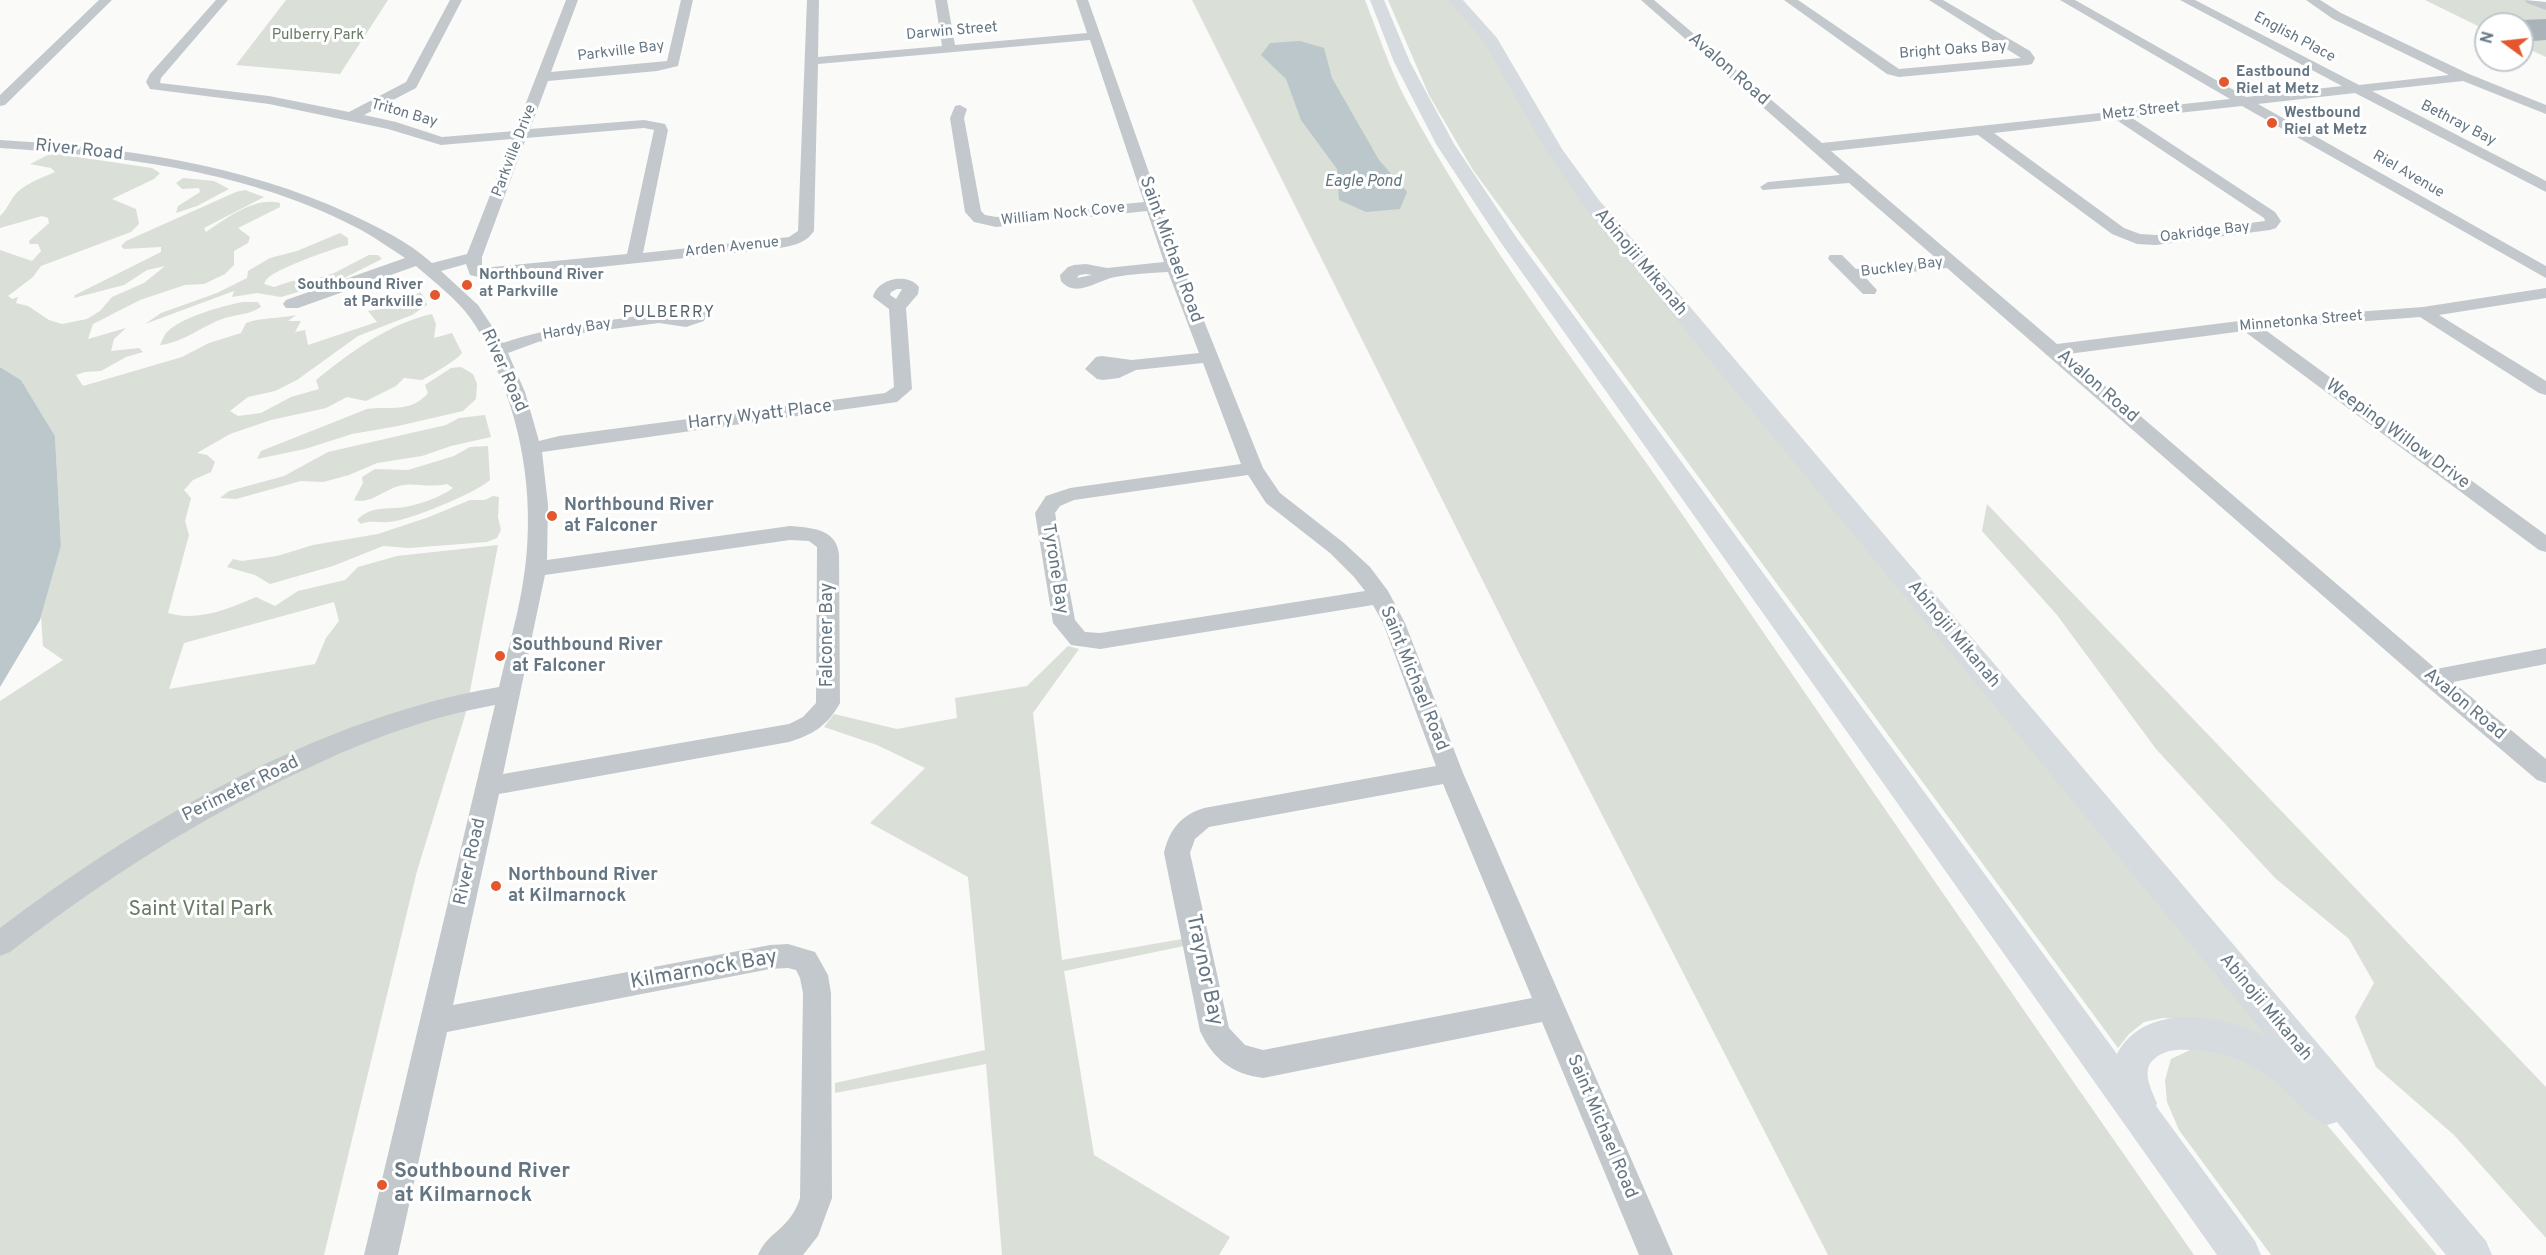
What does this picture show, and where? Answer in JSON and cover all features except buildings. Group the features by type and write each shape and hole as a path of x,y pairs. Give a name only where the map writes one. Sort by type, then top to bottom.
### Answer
{"main road":[{"path":"1377,0 1402,62 1445,144 1509,240 2241,1255"},
{"name":"Abinojii Mikanah","path":"1455,0 1489,38 1554,149 1592,204 2472,1255"},
{"path":"2147,1124 2131,1085 2131,1064 2138,1052 2151,1041 2164,1035 2189,1032 2229,1038 2248,1045 2279,1062 2306,1085 2452,1255"}],"street":[{"path":"0,102 106,0"},
{"name":"Triton Bay","path":"222,0 155,77 153,82 155,86 263,99 353,116 392,125 441,141 644,124 660,127 633,258"},
{"path":"353,116 411,85 456,0"},
{"name":"Parkville Drive","path":"474,257 572,0"},
{"name":"Parkville Bay","path":"544,77 657,67 673,63 687,0"},
{"name":"Arden Avenue","path":"474,257 476,272 486,274 789,242 804,235 806,231 813,0"},
{"path":"941,0 949,49"},
{"name":"Saint Michael Road","path":"1082,0 1174,266 1253,468 1273,498 1350,559 1380,596 1394,623 1451,772 1656,1255"},
{"name":"Avalon Road","path":"1647,0 1851,178 2055,350 2432,678 2546,773"},
{"name":"Bright Oaks Bay","path":"1790,0 1892,71 1899,73 2027,61 2029,58 1935,0"},
{"name":"Riel Avenue","path":"2066,0 2546,273"},
{"name":"English Place","path":"2186,0 2355,89"},
{"path":"2312,0 2337,16 2464,77 2546,110"},
{"path":"2530,0 2546,6"},
{"name":"Darwin Street","path":"812,60 1095,36"},
{"name":"Metz Street","path":"1818,148 2464,77"},
{"name":"Bethray Bay","path":"2355,89 2546,187"},
{"name":"William Nock Cove","path":"960,109 957,117 973,212 980,219 996,222 1154,206"},
{"name":"Oakridge Bay","path":"1981,130 2118,231 2137,239 2156,240 2270,225 2273,220 2270,215 2118,115"},
{"name":"River Road","path":"0,144 128,156 238,178 311,201 351,219 422,264 467,303 498,350 518,395 533,448 538,502 536,569 510,694 381,1255"},
{"path":"1768,187 1851,178"},
{"path":"292,304 422,264 474,257"},
{"name":"Buckley Bay","path":"1836,258 1869,290"},
{"name":"Buckley Bay","path":"1852,274 1952,262"},
{"path":"1107,273 1174,266"},
{"name":"Minnetonka Street","path":"2055,350 2247,325 2423,312 2546,293"},
{"name":"Harry Wyatt Place","path":"533,448 559,442 890,398 903,389 904,382 897,307"},
{"path":"2423,312 2546,389"},
{"name":"Hardy Bay","path":"498,350 573,329 658,318"},
{"name":"Weeping Willow Drive","path":"2247,325 2540,536"},
{"path":"1132,365 1209,357"},
{"name":"Tyrone Bay","path":"1253,468 1070,494 1053,501 1045,513 1064,623 1079,639 1100,641 1380,596"},
{"name":"Falconer Bay","path":"488,786 789,733 813,723 828,702 828,554 827,545 815,535 790,533 536,569"},
{"path":"2432,678 2546,656"},
{"name":"Perimeter Road","path":"0,944 93,874 191,813 275,772 360,735 431,710 510,694"},
{"name":"Traynor Bay","path":"1451,772 1204,818 1185,830 1179,841 1177,853 1215,1031 1222,1046 1234,1057 1248,1063 1263,1064 1550,1008"},
{"name":"Kilmarnock Bay","path":"435,1021 770,957 788,956 805,961 814,975 817,993 816,1198 811,1219 796,1240 775,1255"}],"green space":[{"name":"Pulberry Park","path":"286,0 388,0 340,74 236,65"},
{"path":"1192,0 1365,0 1405,98 1435,152 1502,258 1682,514 2194,1255 1828,1255 1518,651"},
{"path":"1388,0 1450,0 1483,38 1545,145 2285,1046 2223,1022 2163,1018 2144,1022 2129,1034 2118,1048 1473,170 1429,95"},
{"path":"2425,0 2525,0 2546,9 2546,57 2534,52 2534,12 2474,12 2474,24"},
{"name":"Saint Vital Park","path":"57,154 152,168 160,173 154,179 112,199 136,209 139,224 131,232 41,266 33,277 8,296 12,299 18,297 16,303 28,306 49,320 62,324 87,319 100,311 112,297 144,283 165,266 147,270 124,285 74,298 75,295 161,252 161,247 124,249 121,246 126,241 236,192 245,190 264,197 204,228 206,232 231,215 251,206 270,202 280,203 280,207 238,228 250,237 248,243 234,251 234,265 225,274 204,284 185,285 140,300 93,324 88,339 126,328 114,339 111,351 139,348 143,352 126,357 101,371 76,375 83,386 182,357 209,343 241,333 246,323 258,320 296,315 288,321 301,321 295,332 305,330 308,345 377,322 368,311 395,305 420,292 427,305 412,315 358,336 297,380 275,391 248,397 230,411 238,416 261,413 291,397 319,389 316,380 356,349 400,325 432,314 436,324 434,338 452,333 462,353 422,380 404,378 396,386 366,401 347,397 326,408 271,420 230,434 197,453 207,455 215,462 211,472 193,480 184,490 191,498 185,521 189,535 168,613 179,615 213,613 256,597 275,606 298,591 345,580 358,567 397,556 498,545 466,712 417,871 324,1255 0,1255 0,701 63,660 43,646 41,616 61,546 55,436 21,380 0,367 0,250 32,261 41,251 38,244 30,244 29,241 49,223 48,218 42,216 0,228 0,216 22,188 55,172 51,168 30,164 48,155","holes":["334,602 339,621 326,638 315,664 169,689 184,643"]},
{"path":"183,178 214,181 229,189 197,206 176,213 178,206 200,192 199,188 182,189 176,183"},
{"path":"340,233 348,238 348,245 319,254 275,273 264,284 274,287 292,281 315,279 334,273 369,255 378,255 382,259 342,279 281,297 257,293 232,297 234,291 145,324 161,313 217,293 247,278 248,271 270,258 297,251"},
{"path":"243,302 258,302 261,307 248,313 225,318 177,341 160,345 167,332 182,322 214,309"},
{"path":"461,367 473,374 477,384 476,399 463,411 352,434 305,449 257,459 261,451 367,409 415,404 428,393 425,385 451,368"},
{"path":"485,415 491,437 451,446 422,456 377,463 349,475 323,482 301,481 236,499 220,498 229,491 284,476 328,452 446,425 459,418"},
{"path":"488,446 490,480 471,492 411,517 361,524 357,520 374,510 405,507 424,502 453,488 447,484 404,485 367,500 354,500 363,483 362,477 375,469 408,470 454,456 470,447"},
{"path":"493,496 499,497 498,517 501,530 497,538 487,542 409,548 383,546 333,566 270,584 255,575 227,567 233,559 242,561 277,556 313,545 378,534 470,500 485,500"},
{"path":"1987,504 2546,1087 2546,1238 2454,1135 2376,1067 2355,1017 2374,983 2349,939 2275,878 2156,749 2057,615 1982,531"},
{"path":"1068,646 1079,649 1033,713 1062,960 1182,939 1184,946 1064,971 1094,1155 1230,1237 1219,1255 1002,1255 986,1064 835,1093 835,1083 985,1050 968,877 870,823 925,768 877,745 824,727 834,714 897,729 957,718 955,698 1027,686"},
{"path":"2190,1050 2221,1050 2289,1080 2437,1255 2271,1255 2179,1130 2167,1102 2165,1080 2171,1059"}],"water":[{"name":"Eagle Pond","path":"1300,41 1324,48 1332,78 1379,160 1407,192 1400,209 1366,212 1339,200 1337,169 1301,120 1286,79 1261,55 1270,43"},
{"path":"0,367 21,380 55,436 61,546 40,620 0,687"}],"place":[{"name":"Eastbound Riel at Metz","path":"2224,82"},
{"name":"Westbound Riel at Metz","path":"2272,123"},
{"name":"Northbound River at Parkville","path":"467,285"},
{"name":"Southbound River at Parkville","path":"435,295"},
{"name":"Northbound River at Falconer","path":"552,516"},
{"name":"Southbound River at Falconer","path":"500,656"},
{"name":"Northbound River at Kilmarnock","path":"496,886"},
{"name":"Southbound River at Kilmarnock","path":"382,1185"}],"district":[{"name":"PULBERRY","path":"669,314"}]}
